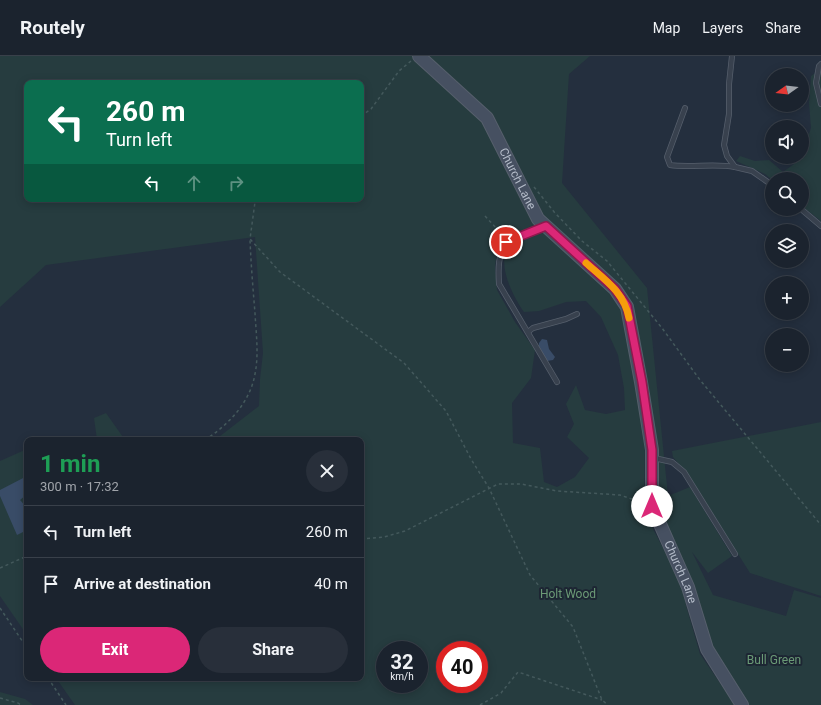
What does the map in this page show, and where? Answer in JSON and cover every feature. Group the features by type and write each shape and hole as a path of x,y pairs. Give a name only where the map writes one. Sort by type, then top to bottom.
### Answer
{"street":[{"name":"Church Lane","path":"417,57 487,118 538,218 615,289 627,306 642,382 652,457 652,506 688,587 707,649 742,705"}],"lane":[{"path":"732,56 729,84 729,114 724,145 727,156 735,167"},
{"path":"821,64 819,66 816,83 821,104"},
{"path":"685,108 667,157 670,165 679,167 725,165 752,171 765,180"},
{"path":"809,216 821,226"},
{"path":"546,226 506,242 500,252 498,267 499,284 557,382"},
{"path":"528,332 533,328 561,321 576,314"},
{"path":"652,457 672,462 684,472 735,554"}],"path":[{"path":"364,114 371,109 399,71 417,57"},
{"path":"521,184 532,185 582,242 607,261 662,328 700,380 821,525"},
{"path":"210,437 219,431 242,407 249,393 255,375 257,351 250,239 255,202"},
{"path":"485,216 498,230 506,242"},
{"path":"250,239 280,272 404,363 446,411 471,459 489,488 530,575 573,627 602,700"},
{"path":"364,539 384,537 405,531 498,484 521,484 557,491 620,495 652,506"},
{"path":"0,568 24,557"},
{"path":"0,608 24,644"},
{"path":"480,705 501,693 518,672 602,700 608,705"},
{"path":"50,681 66,705"},
{"path":"0,698 21,705"}],"green space":[{"name":"Holt Wood","path":"0,56 416,56 485,121 537,227 509,238 497,234 498,241 495,267 497,290 515,322 535,350 531,378 512,403 513,443 540,448 544,482 557,487 575,477 589,458 567,437 574,424 566,404 576,385 585,410 606,414 625,410 624,388 618,355 601,317 586,301 566,302 539,311 524,312 515,297 505,269 504,260 506,251 513,242 543,232 613,294 624,315 645,433 644,512 680,580 700,654 735,705 75,705 58,681 364,681 364,437 219,437 259,406 263,353 255,237 46,265 0,307"},
{"name":"Bull Green","path":"426,56 590,56 569,74 562,183 647,288 668,496 690,487 732,556 708,573 692,552 713,595 786,616 794,590 821,598 821,705 746,705 713,648 656,506 633,313 544,218 492,117"},
{"path":"821,69 821,221 809,212 809,172 783,172 794,164 809,164 809,134 811,128 809,103 811,76"},
{"path":"740,156 755,161 765,160 765,164 774,164 783,172 765,172 765,174 736,161"},
{"path":"106,413 123,437 97,437 94,418"},
{"path":"821,422 821,596 750,573 691,479 673,457 672,451"},
{"path":"24,450 24,631 0,596 0,461"},
{"path":"0,692 25,699 33,705 0,705"}],"water":[{"path":"542,339 547,340 549,349 555,357 553,360 547,361 539,348 539,343"},
{"path":"24,478 24,497 20,500 24,505 24,532 17,535 0,496 0,490"}],"slow traffic":[{"path":"586,263 615,289 627,306 629,318"}],"route":[{"path":"506,242 546,226 615,289 627,306 642,382 652,450 652,506"}]}
